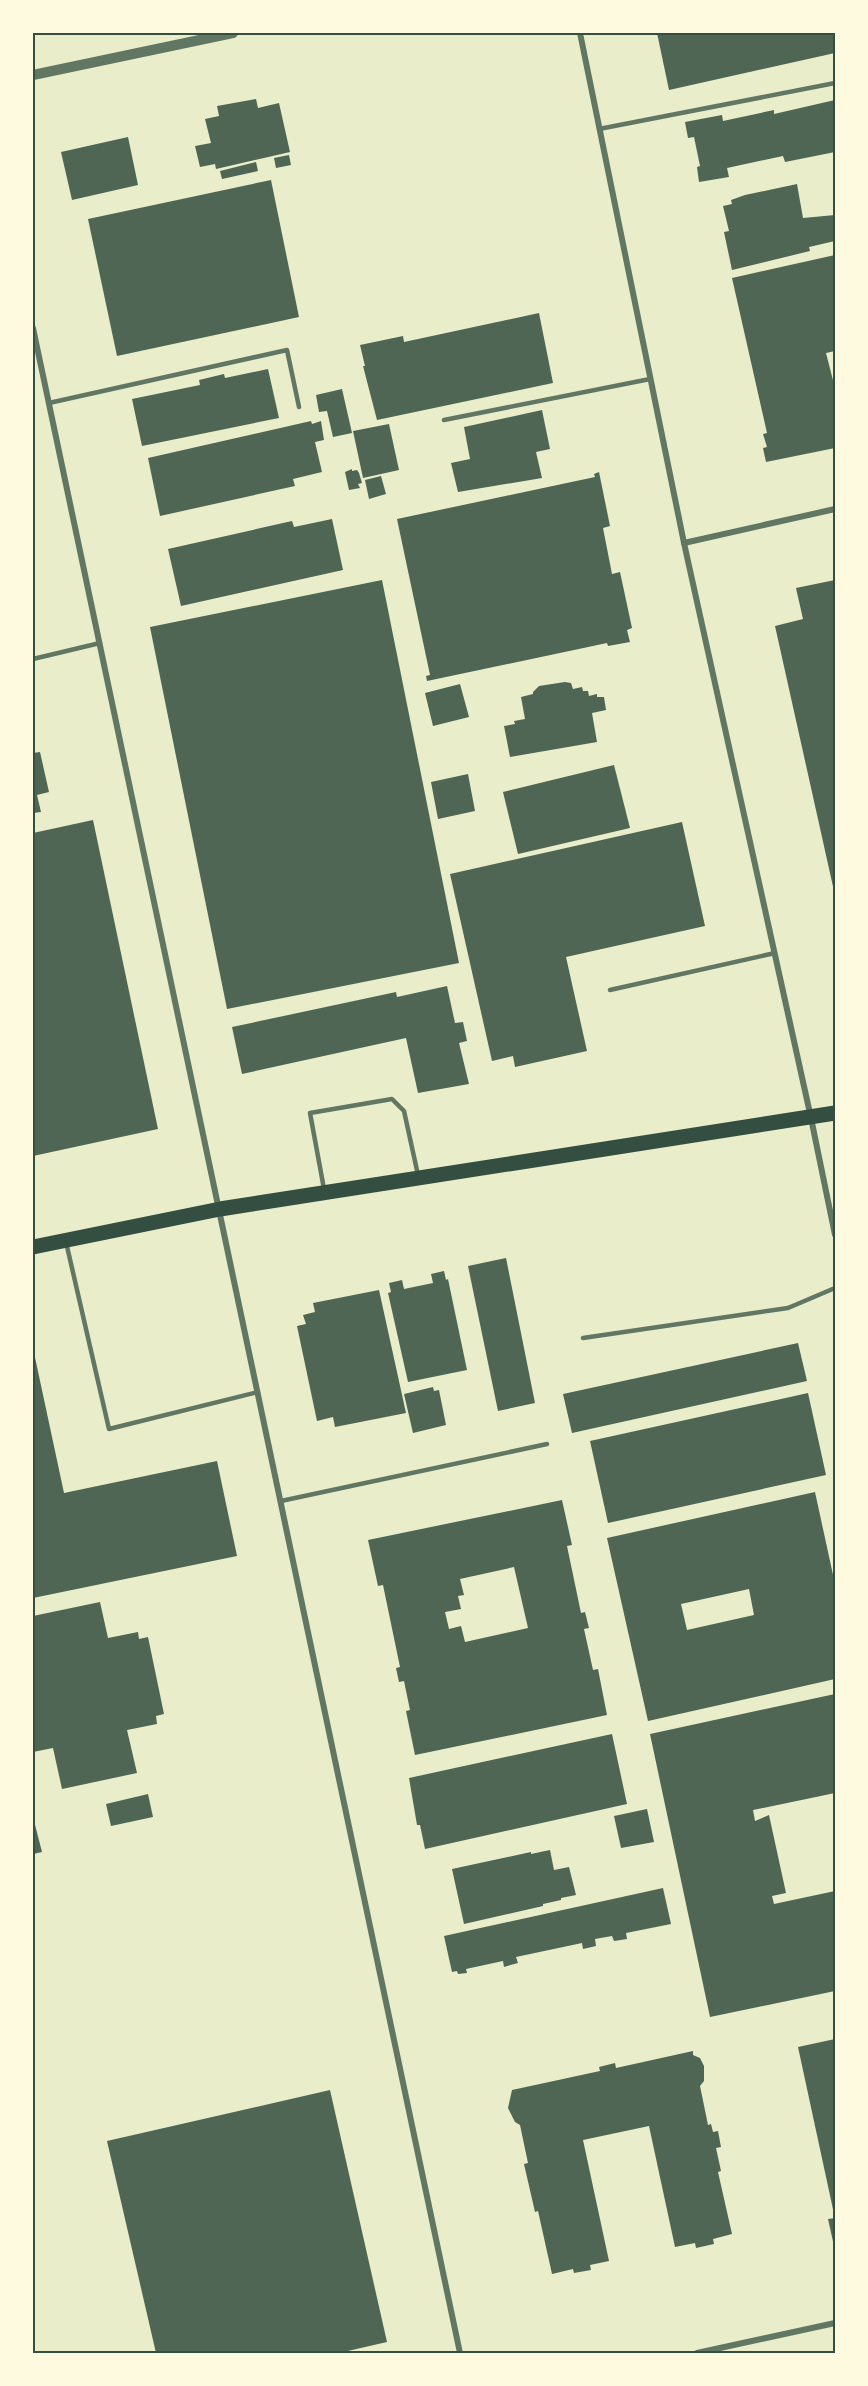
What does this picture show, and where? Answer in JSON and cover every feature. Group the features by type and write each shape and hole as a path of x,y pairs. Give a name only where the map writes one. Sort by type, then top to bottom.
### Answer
{"main road":[{"path":"33,1247 220,1209 835,1113"}],"street":[{"path":"33,75 233,33"},
{"path":"580,33 684,543 835,1235"},
{"path":"33,328 460,2353"},
{"path":"684,543 835,509"},
{"path":"697,2353 835,2323"}],"lane":[{"path":"599,129 835,83"},
{"path":"49,403 287,350 299,407"},
{"path":"444,420 651,379"},
{"path":"33,659 100,643"},
{"path":"610,990 775,953"},
{"path":"325,1193 310,1113 392,1099 404,1111 419,1178"},
{"path":"66,1241 109,1429 258,1392"},
{"path":"583,1338 788,1308 835,1288"},
{"path":"281,1501 547,1444"}],"building":[{"path":"657,33 835,33 835,53 669,90"},
{"path":"256,99 258,108 279,103 290,152 216,169 215,164 200,167 195,146 211,143 205,119 219,116 217,106"},
{"path":"835,100 835,152 785,162 783,156 727,168 729,177 699,182 697,167 700,166 694,137 688,138 685,122 722,115 723,121 774,110 774,114"},
{"path":"128,137 138,185 72,200 61,152"},
{"path":"289,155 291,165 276,168 274,158"},
{"path":"256,162 258,171 222,179 220,171"},
{"path":"271,180 299,317 117,356 88,219"},
{"path":"797,184 803,218 835,215 835,241 809,247 810,251 732,270 724,232 729,231 723,206 732,204 731,200 745,195"},
{"path":"835,255 835,351 826,353 835,388 835,448 766,462 763,448 767,447 763,434 767,433 732,278"},
{"path":"539,313 553,383 377,420 360,345 403,336 404,342"},
{"path":"268,369 279,418 142,446 132,399 200,385 199,380 224,374 225,378"},
{"path":"342,389 352,433 333,437 327,411 319,412 316,395"},
{"path":"542,410 550,449 536,452 542,478 458,492 451,463 470,459 464,427"},
{"path":"311,421 312,424 321,421 324,440 315,442 322,472 293,479 295,486 160,516 148,458"},
{"path":"389,424 399,470 363,478 353,431"},
{"path":"352,469 352,471 357,470 362,483 358,484 360,488 349,490 345,472"},
{"path":"599,472 610,526 603,528 612,574 620,572 632,628 627,630 630,642 608,646 607,643 427,681 426,676 430,675 397,519 595,477 594,474"},
{"path":"381,476 386,494 369,499 365,480"},
{"path":"332,519 343,570 181,606 168,549 292,521 294,527"},
{"path":"382,580 459,963 227,1009 150,627"},
{"path":"835,580 834,891 775,626 803,619 796,588"},
{"path":"571,683 573,689 582,687 583,691 588,691 589,696 597,694 597,697 604,697 606,710 592,713 597,742 510,757 504,726 525,719 521,697 533,694 539,686"},
{"path":"460,684 469,717 433,726 425,693"},
{"path":"40,752 49,792 37,795 41,812 33,813 33,753"},
{"path":"614,765 630,828 518,854 503,792"},
{"path":"468,774 475,811 438,819 431,782"},
{"path":"93,820 158,1129 33,1156 33,833"},
{"path":"682,822 705,926 566,957 587,1051 515,1067 513,1056 492,1061 450,874"},
{"path":"447,986 455,1023 463,1022 467,1041 459,1043 469,1084 418,1093 406,1038 242,1074 232,1027 396,992 397,997"},
{"path":"506,1258 535,1403 498,1411 468,1266"},
{"path":"444,1271 446,1280 448,1279 467,1370 408,1382 388,1293 391,1292 389,1283 402,1280 404,1289 433,1283 431,1274"},
{"path":"379,1290 406,1413 335,1427 333,1417 317,1421 297,1326 306,1324 303,1315 315,1312 313,1303"},
{"path":"798,1343 807,1381 572,1433 563,1394"},
{"path":"33,1348 64,1493 217,1461 237,1556 33,1598"},
{"path":"433,1387 434,1391 439,1390 446,1425 413,1433 404,1394"},
{"path":"808,1393 826,1475 608,1523 590,1441"},
{"path":"815,1492 835,1584 835,1679 648,1721 607,1538","holes":["749,1589 754,1615 687,1630 681,1604"]},
{"path":"562,1500 572,1545 567,1546 581,1613 585,1612 589,1628 584,1629 593,1670 598,1669 607,1715 415,1755 406,1711 410,1710 404,1681 399,1682 396,1668 400,1667 383,1585 378,1586 368,1540","holes":["514,1567 528,1628 465,1642 461,1626 449,1629 445,1612 461,1609 458,1596 464,1595 460,1579"]},
{"path":"100,1602 108,1638 138,1632 139,1639 148,1637 164,1714 156,1716 157,1724 127,1730 137,1773 62,1789 53,1748 33,1752 33,1616"},
{"path":"835,1694 835,1793 753,1810 755,1821 769,1815 786,1893 772,1896 774,1904 835,1891 835,1991 710,2017 650,1734"},
{"path":"612,1734 627,1804 425,1849 420,1825 417,1825 409,1778"},
{"path":"148,1794 153,1817 111,1826 106,1804"},
{"path":"647,1809 654,1842 621,1848 614,1816"},
{"path":"33,1817 42,1852 33,1854"},
{"path":"550,1850 554,1870 569,1867 576,1895 543,1904 543,1906 464,1924 452,1869"},
{"path":"663,1888 671,1924 626,1933 627,1939 614,1941 612,1936 595,1939 596,1946 583,1949 582,1943 516,1957 518,1963 504,1967 503,1961 466,1969 467,1973 452,1972 444,1936"},
{"path":"835,2039 835,2214 834,2214 798,2047"},
{"path":"693,2051 693,2055 700,2058 704,2066 704,2081 700,2086 708,2125 711,2124 713,2132 718,2131 721,2147 716,2148 721,2171 718,2172 732,2234 713,2239 714,2244 696,2248 695,2243 675,2247 649,2126 583,2140 609,2261 590,2265 591,2270 574,2273 573,2269 552,2274 538,2211 535,2212 524,2164 528,2163 520,2125 515,2122 508,2108 512,2090 600,2071 599,2067 615,2063 616,2068"},
{"path":"330,2090 387,2342 339,2353 156,2353 107,2141"},
{"path":"835,2218 835,2246 834,2246 828,2219"}]}
